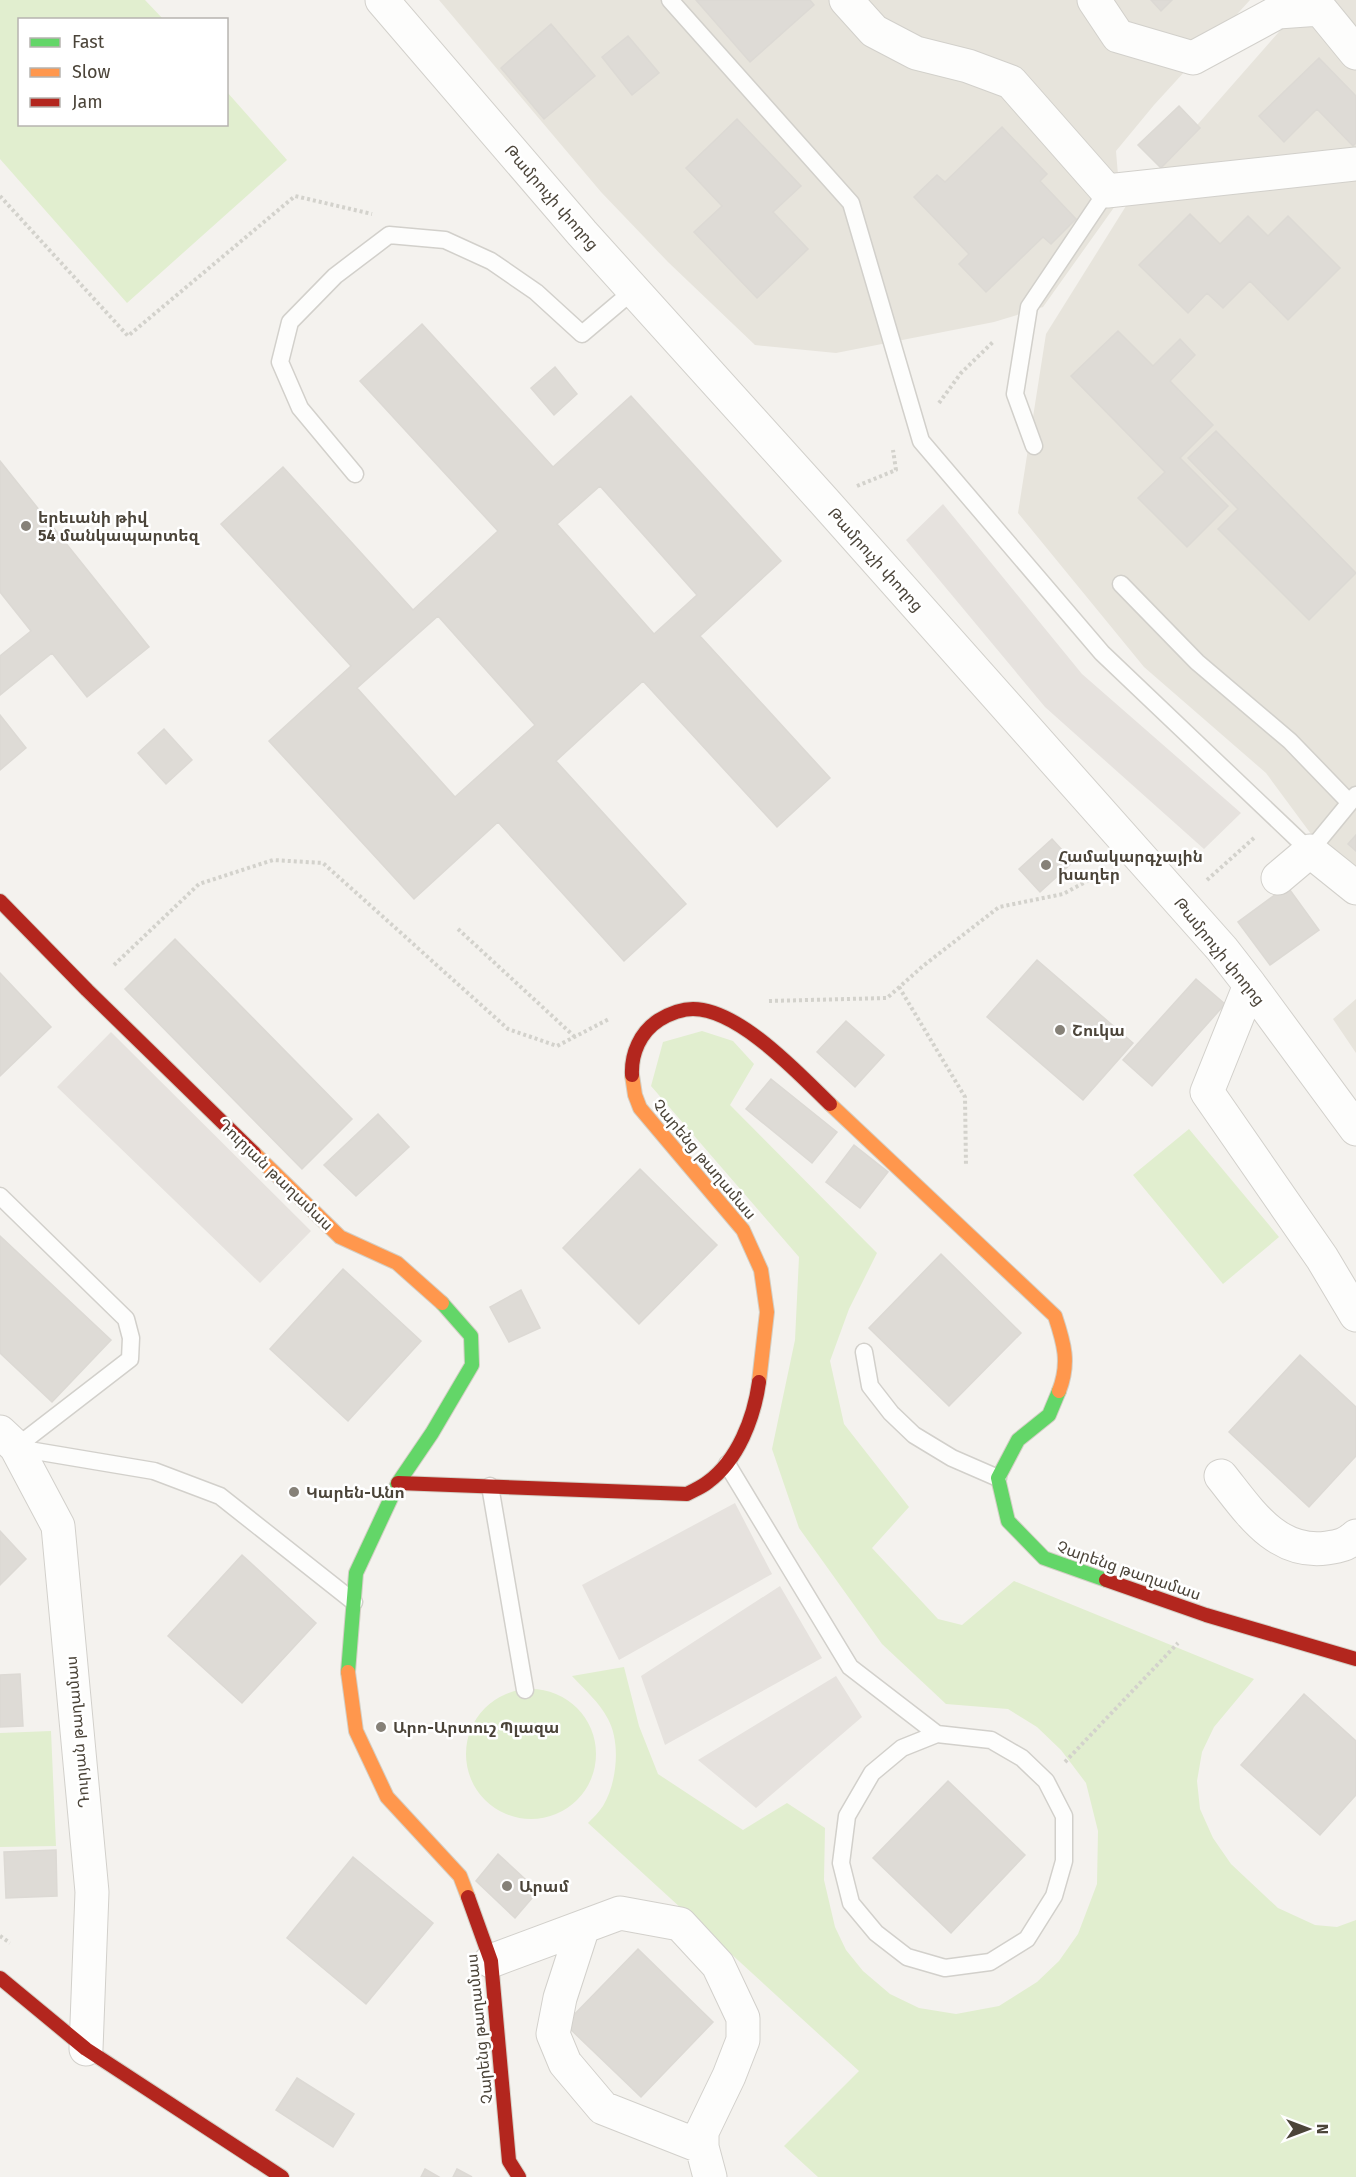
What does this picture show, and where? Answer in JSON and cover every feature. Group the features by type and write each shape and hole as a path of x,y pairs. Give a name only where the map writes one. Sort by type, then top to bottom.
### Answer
{"street":[{"name":"Թամրուչի փողոց","path":"382,0 582,233 824,500 1182,903 1250,985 1356,1129"},
{"path":"846,0 874,31 916,53 968,66 1011,82 1107,190 1356,164"},
{"path":"1094,0 1118,36 1193,58 1278,12 1317,4 1356,53"},
{"path":"1278,878 1310,852 1356,888"},
{"name":"Դուրյան թաղամաս","path":"0,901 87,990 340,1237 397,1263 441,1302 471,1336 472,1365 432,1433 398,1483"},
{"path":"1250,985 1208,1092 1322,1258 1356,1316"},
{"name":"Չարենց թաղամաս","path":"519,2177 509,2161 491,1960 481,1929 460,1876 387,1797 356,1731 348,1671 356,1573 398,1483 687,1494 708,1482 727,1464 748,1426 759,1385 766,1312 762,1270 743,1230 640,1108 634,1095 630,1076 634,1050 644,1033 655,1021 675,1012 696,1009 719,1015 738,1025 774,1051 1055,1316 1065,1345 1065,1376 1049,1415 1018,1440 998,1478 1008,1521 1044,1558 1206,1615 1356,1659"},
{"name":"Դուրյան թաղամաս","path":"8,1440 58,1526 92,1892 86,2049"},
{"path":"1221,1476 1248,1510 1275,1537 1311,1550 1347,1545 1356,1536"},
{"path":"491,1960 620,1913 680,1924 718,1965 743,2018 743,2040 729,2076 702,2132 706,2162"},
{"path":"583,1927 560,1998 553,2034 565,2063 603,2108 706,2162"},
{"path":"0,1978 86,2049 282,2177"}],"lane":[{"path":"670,0 851,203 921,441 1102,653 1310,852 1353,799 1290,741 1197,662 1121,584"},
{"path":"1034,446 1014,394 1029,307 1107,190"},
{"path":"355,474 300,408 280,362 290,322 334,276 389,235 445,240 491,261 536,292 582,334 634,290"},
{"path":"0,1196 126,1319 131,1338 130,1359 8,1440"},
{"path":"864,1352 870,1386 891,1413 914,1435 952,1458 998,1478"},
{"path":"8,1440 154,1471 220,1496 354,1602"},
{"path":"727,1464 850,1667 937,1734"},
{"path":"489,1486 525,1690"},
{"path":"937,1734 991,1740 1022,1758 1046,1781 1064,1816 1065,1861 1054,1896 1027,1939 990,1962 945,1968 907,1957 876,1933 851,1903 841,1863 847,1816 872,1773 902,1748 937,1734"}],"path":[{"path":"0,196 128,336 295,196 383,216"},
{"path":"824,500 896,470 893,450 918,432 961,373 1029,307"},
{"path":"1182,903 1275,818"},
{"path":"760,1001 887,998 999,907 1063,894 1138,854"},
{"path":"87,990 199,884 273,860 322,863 508,1029 557,1046 612,1017"},
{"path":"458,929 576,1038"},
{"path":"899,987 965,1097 966,1166"},
{"path":"1046,1781 1206,1615"}],"shaded area":[{"path":"439,0 1250,0 1154,105 1116,151 1120,199 1043,307 994,322 836,353 755,345 668,262 601,192"},
{"path":"1307,0 1356,0 1356,887 1331,861 1266,773 1144,667 1018,513 1046,334 1126,206"},
{"path":"943,504 1082,674 1241,813 1204,849 1045,707 906,540"},
{"path":"1356,999 1356,1053 1333,1019"},
{"path":"111,1032 311,1231 260,1283 57,1087"},
{"path":"735,1503 772,1574 619,1660 582,1585"},
{"path":"780,1586 822,1658 665,1745 641,1676"},
{"path":"836,1676 862,1717 756,1808 698,1760"}],"green space":[{"path":"0,0 145,0 162,18 18,18 18,126 228,126 228,93 287,160 127,303 0,159"},
{"path":"702,1031 733,1041 754,1064 730,1105 877,1253 849,1309 830,1361 844,1424 909,1507 872,1548 938,1619 962,1625 1014,1581 1254,1679 1214,1727 1202,1752 1197,1781 1200,1809 1213,1838 1231,1864 1278,1908 1315,1925 1337,1927 1356,1920 1356,2177 818,2177 784,2146 859,2071 588,1823 603,1806 612,1786 616,1763 615,1739 604,1713 592,1696 572,1676 624,1667 639,1726 658,1774 743,1830 787,1803 825,1828 824,1880 835,1927 846,1950 863,1971 890,1994 919,2008 956,2014 999,2006 1037,1982 1059,1961 1078,1934 1097,1884 1098,1831 1086,1783 1061,1750 1037,1727 1008,1709 946,1704 882,1644 799,1528 772,1449 795,1340 799,1257 651,1086 663,1042"},
{"path":"1189,1129 1279,1237 1223,1284 1133,1175"},
{"path":"531,1689 556,1694 577,1708 591,1729 596,1754 591,1779 577,1800 556,1814 531,1819 506,1814 485,1800 471,1779 466,1754 471,1729 485,1708 506,1694"},
{"path":"51,1731 56,1846 0,1847 0,1733"}],"building":[{"path":"696,0 810,0 814,5 750,62"},
{"path":"1151,0 1172,0 1161,11"},
{"path":"551,24 595,76 544,119 501,68"},
{"path":"628,36 659,73 632,95 602,57"},
{"path":"1319,58 1356,96 1356,143 1353,146 1317,109 1284,142 1259,116"},
{"path":"1179,106 1200,128 1161,168 1138,145"},
{"path":"737,119 801,186 773,212 808,249 757,298 694,232 722,206 686,168"},
{"path":"1002,127 1047,174 1040,181 1076,219 1051,244 1043,237 986,292 959,264 969,254 914,197 937,175 945,182"},
{"path":"1190,214 1220,244 1248,216 1268,236 1288,216 1340,268 1288,320 1250,281 1223,308 1207,293 1188,313 1139,265"},
{"path":"422,324 553,467 631,396 781,561 700,636 830,778 777,827 643,681 556,761 686,904 624,961 498,822 414,899 269,741 351,666 221,524 283,467 413,610 498,531 360,381","holes":["600,486 697,595 654,634 557,524","438,616 535,725 455,797 357,688"]},
{"path":"1118,331 1153,366 1180,339 1195,355 1170,381 1213,425 1180,458 1228,506 1187,547 1138,498 1165,472 1071,376"},
{"path":"555,367 577,394 554,415 531,388"},
{"path":"1216,431 1356,573 1309,620 1218,529 1238,509 1188,458"},
{"name":"երեւանի թիվ 54 մանկապարտեզ","path":"0,461 149,647 87,697 52,653 0,695 0,656 31,631 0,592"},
{"path":"0,715 26,748 0,770"},
{"path":"164,729 192,760 166,784 138,753"},
{"path":"1356,835 1356,851 1348,844"},
{"name":"Համակարգչային խաղեր","path":"1052,839 1073,862 1040,892 1019,869"},
{"path":"1287,886 1319,930 1270,965 1238,922"},
{"path":"175,939 352,1119 302,1169 125,989"},
{"name":"Շուկա","path":"1037,960 1133,1043 1083,1100 987,1017"},
{"path":"0,973 51,1027 0,1076"},
{"path":"1196,979 1225,1004 1152,1086 1123,1060"},
{"path":"846,1021 884,1055 855,1087 817,1052"},
{"path":"771,1079 837,1132 812,1163 746,1109"},
{"path":"378,1114 409,1147 356,1196 324,1165"},
{"path":"854,1145 888,1172 860,1208 826,1182"},
{"path":"640,1169 717,1245 639,1324 563,1248"},
{"path":"0,1236 111,1340 52,1402 0,1353"},
{"path":"941,1254 1021,1333 949,1406 869,1328"},
{"path":"343,1269 421,1341 348,1421 270,1349"},
{"path":"521,1290 540,1328 509,1342 490,1307"},
{"path":"1300,1355 1356,1407 1356,1456 1309,1507 1229,1432"},
{"path":"0,1531 26,1559 0,1585"},
{"path":"242,1555 316,1623 242,1703 168,1636"},
{"path":"20,1674 23,1726 0,1727 0,1675"},
{"path":"1304,1694 1356,1741 1356,1795 1320,1835 1241,1765"},
{"path":"948,1781 1025,1855 951,1933 873,1858"},
{"path":"56,1850 57,1896 6,1898 4,1852"},
{"name":"Արամ","path":"498,1854 538,1891 515,1918 476,1881"},
{"path":"353,1857 433,1923 366,2004 287,1938"},
{"path":"638,1949 713,2022 641,2097 565,2024"},
{"path":"297,2078 354,2114 333,2147 276,2110"},
{"path":"425,2169 439,2177 421,2177"},
{"path":"457,2169 472,2177 453,2177"}],"traffic: fast":[{"path":"348,1672 356,1573 398,1483 432,1433 472,1365 471,1336 442,1303"},
{"path":"1059,1391 1049,1415 1018,1440 998,1478 1008,1521 1044,1558 1106,1580"}],"traffic: slow":[{"path":"632,1075 640,1108 743,1230 761,1270 767,1312 759,1382"},
{"path":"830,1104 1055,1316 1061,1335 1065,1362 1059,1391"},
{"path":"254,1153 340,1237 397,1263 442,1303"},
{"path":"348,1672 356,1731 387,1797 460,1876 468,1897"}],"traffic: jam":[{"path":"0,901 87,990 254,1153"},
{"path":"632,1075 633,1059 638,1044 652,1025 667,1016 693,1009 711,1012 748,1031 785,1061 830,1104"},
{"path":"398,1483 687,1494 706,1484 719,1473 736,1450 749,1424 759,1382"},
{"path":"1106,1580 1206,1615 1356,1659"},
{"path":"468,1897 491,1961 509,2161 519,2177"},
{"path":"0,1978 86,2049 282,2177"}],"place":[{"name":"երեւանի թիվ 54 մանկապարտեզ","path":"26,526"},
{"name":"Համակարգչային խաղեր","path":"1046,865"},
{"name":"Շուկա","path":"1060,1030"},
{"name":"Կարեն-Անո","path":"294,1492"},
{"name":"Արո-Արտուշ Պլազա","path":"381,1727"},
{"name":"Արամ","path":"507,1886"}]}
